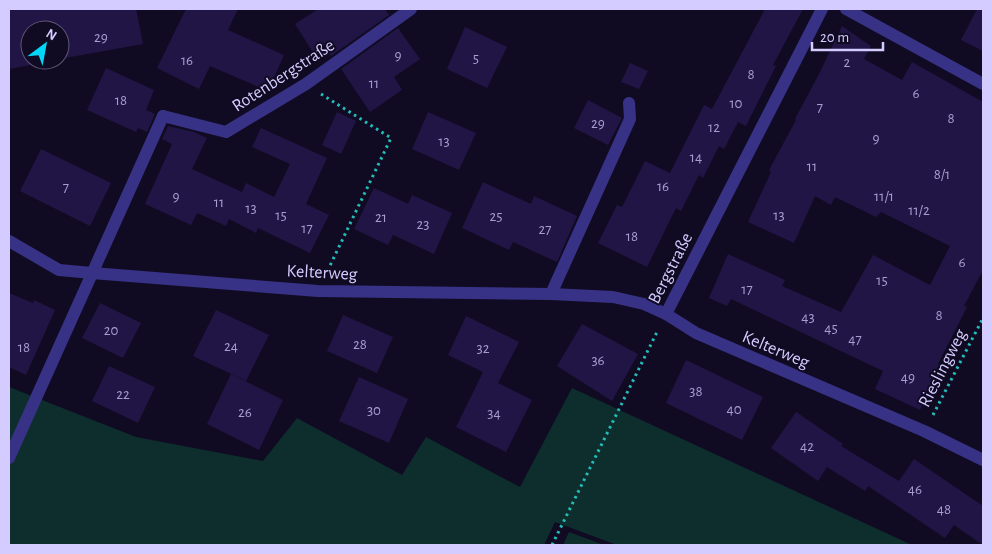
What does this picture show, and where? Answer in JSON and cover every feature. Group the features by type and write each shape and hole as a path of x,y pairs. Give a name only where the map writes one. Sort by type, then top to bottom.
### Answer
{"street":[{"name":"Rotenbergstraße","path":"92,273 163,116 226,132 306,84 411,9"},
{"name":"Bergstraße","path":"666,314 822,9"},
{"path":"846,9 983,84"},
{"path":"551,294 630,119 628,103"},
{"name":"Kelterweg","path":"9,241 59,270 318,291 551,294 614,297 644,304 666,314 696,333 924,431 983,460"},
{"path":"9,458 92,273"}],"path":[{"path":"306,84 391,138 318,291"},
{"name":"Bergstraße","path":"552,545 666,314"},
{"name":"Rieslingweg","path":"924,431 983,318"}],"green space":[{"path":"9,387 136,437 263,461 297,418 402,475 426,437 520,487 572,388 912,545 617,545 555,522 544,545 9,545"},
{"path":"569,532 604,545 563,545"}],"building":[{"path":"9,9 136,9 143,44 70,57 70,20 20,20 20,67 9,69"},
{"path":"186,9 238,9 228,30 284,55 268,91 210,66 199,89 157,68"},
{"path":"318,9 385,9 389,15 331,56 325,47 314,54 295,24"},
{"path":"765,9 803,9 773,65 776,66 746,126 738,122 724,149 719,146 703,178 699,175 681,211 676,208 647,267 598,243 617,205 622,207 645,161 670,173 704,105 712,109"},
{"path":"977,9 983,9 983,51 961,40"},
{"path":"842,26 871,46 864,59 902,80 912,62 983,102 983,270 964,306 967,307 938,364 941,366 920,410 875,389 883,371 731,299 727,306 709,298 728,254 785,280 782,286 841,312 873,255 930,285 950,246 881,212 876,217 835,197 831,205 815,196 794,243 748,222 771,172 769,170"},
{"path":"465,27 507,47 487,88 447,69"},
{"path":"398,28 420,59 394,77 402,90 370,112 341,69"},
{"path":"630,63 648,71 639,89 621,82"},
{"path":"106,68 154,90 146,110 155,114 147,132 138,128 136,132 87,110"},
{"path":"588,100 622,118 608,145 574,128"},
{"path":"337,112 356,121 341,154 322,145"},
{"path":"428,112 476,133 459,170 412,149"},
{"path":"168,126 194,132 207,138 192,169 242,192 246,183 274,197 290,164 252,147 261,128 327,158 306,204 329,215 310,253 258,228 256,233 229,219 226,226 197,213 191,225 145,204 172,144 162,139"},
{"path":"41,149 111,183 90,226 20,191"},
{"path":"483,182 531,204 534,196 577,216 557,262 513,242 509,250 462,228"},
{"path":"374,188 408,204 412,195 452,213 434,254 393,235 388,245 354,229"},
{"path":"9,293 33,303 34,300 55,310 26,375 9,367"},
{"path":"100,303 141,323 123,358 82,338"},
{"path":"216,310 269,335 246,381 193,356"},
{"path":"343,315 393,337 377,373 327,351"},
{"path":"466,316 519,342 498,383 532,400 506,452 456,427 483,372 448,355"},
{"path":"582,324 638,354 612,401 557,366"},
{"path":"686,360 763,397 742,440 666,403"},
{"path":"109,366 155,387 138,423 92,401"},
{"path":"231,374 283,400 259,450 207,424"},
{"path":"359,377 408,399 389,443 339,421"},
{"path":"796,412 843,444 841,446 899,481 914,459 983,506 983,545 954,525 945,538 868,486 865,491 827,467 818,481 771,448"}]}
